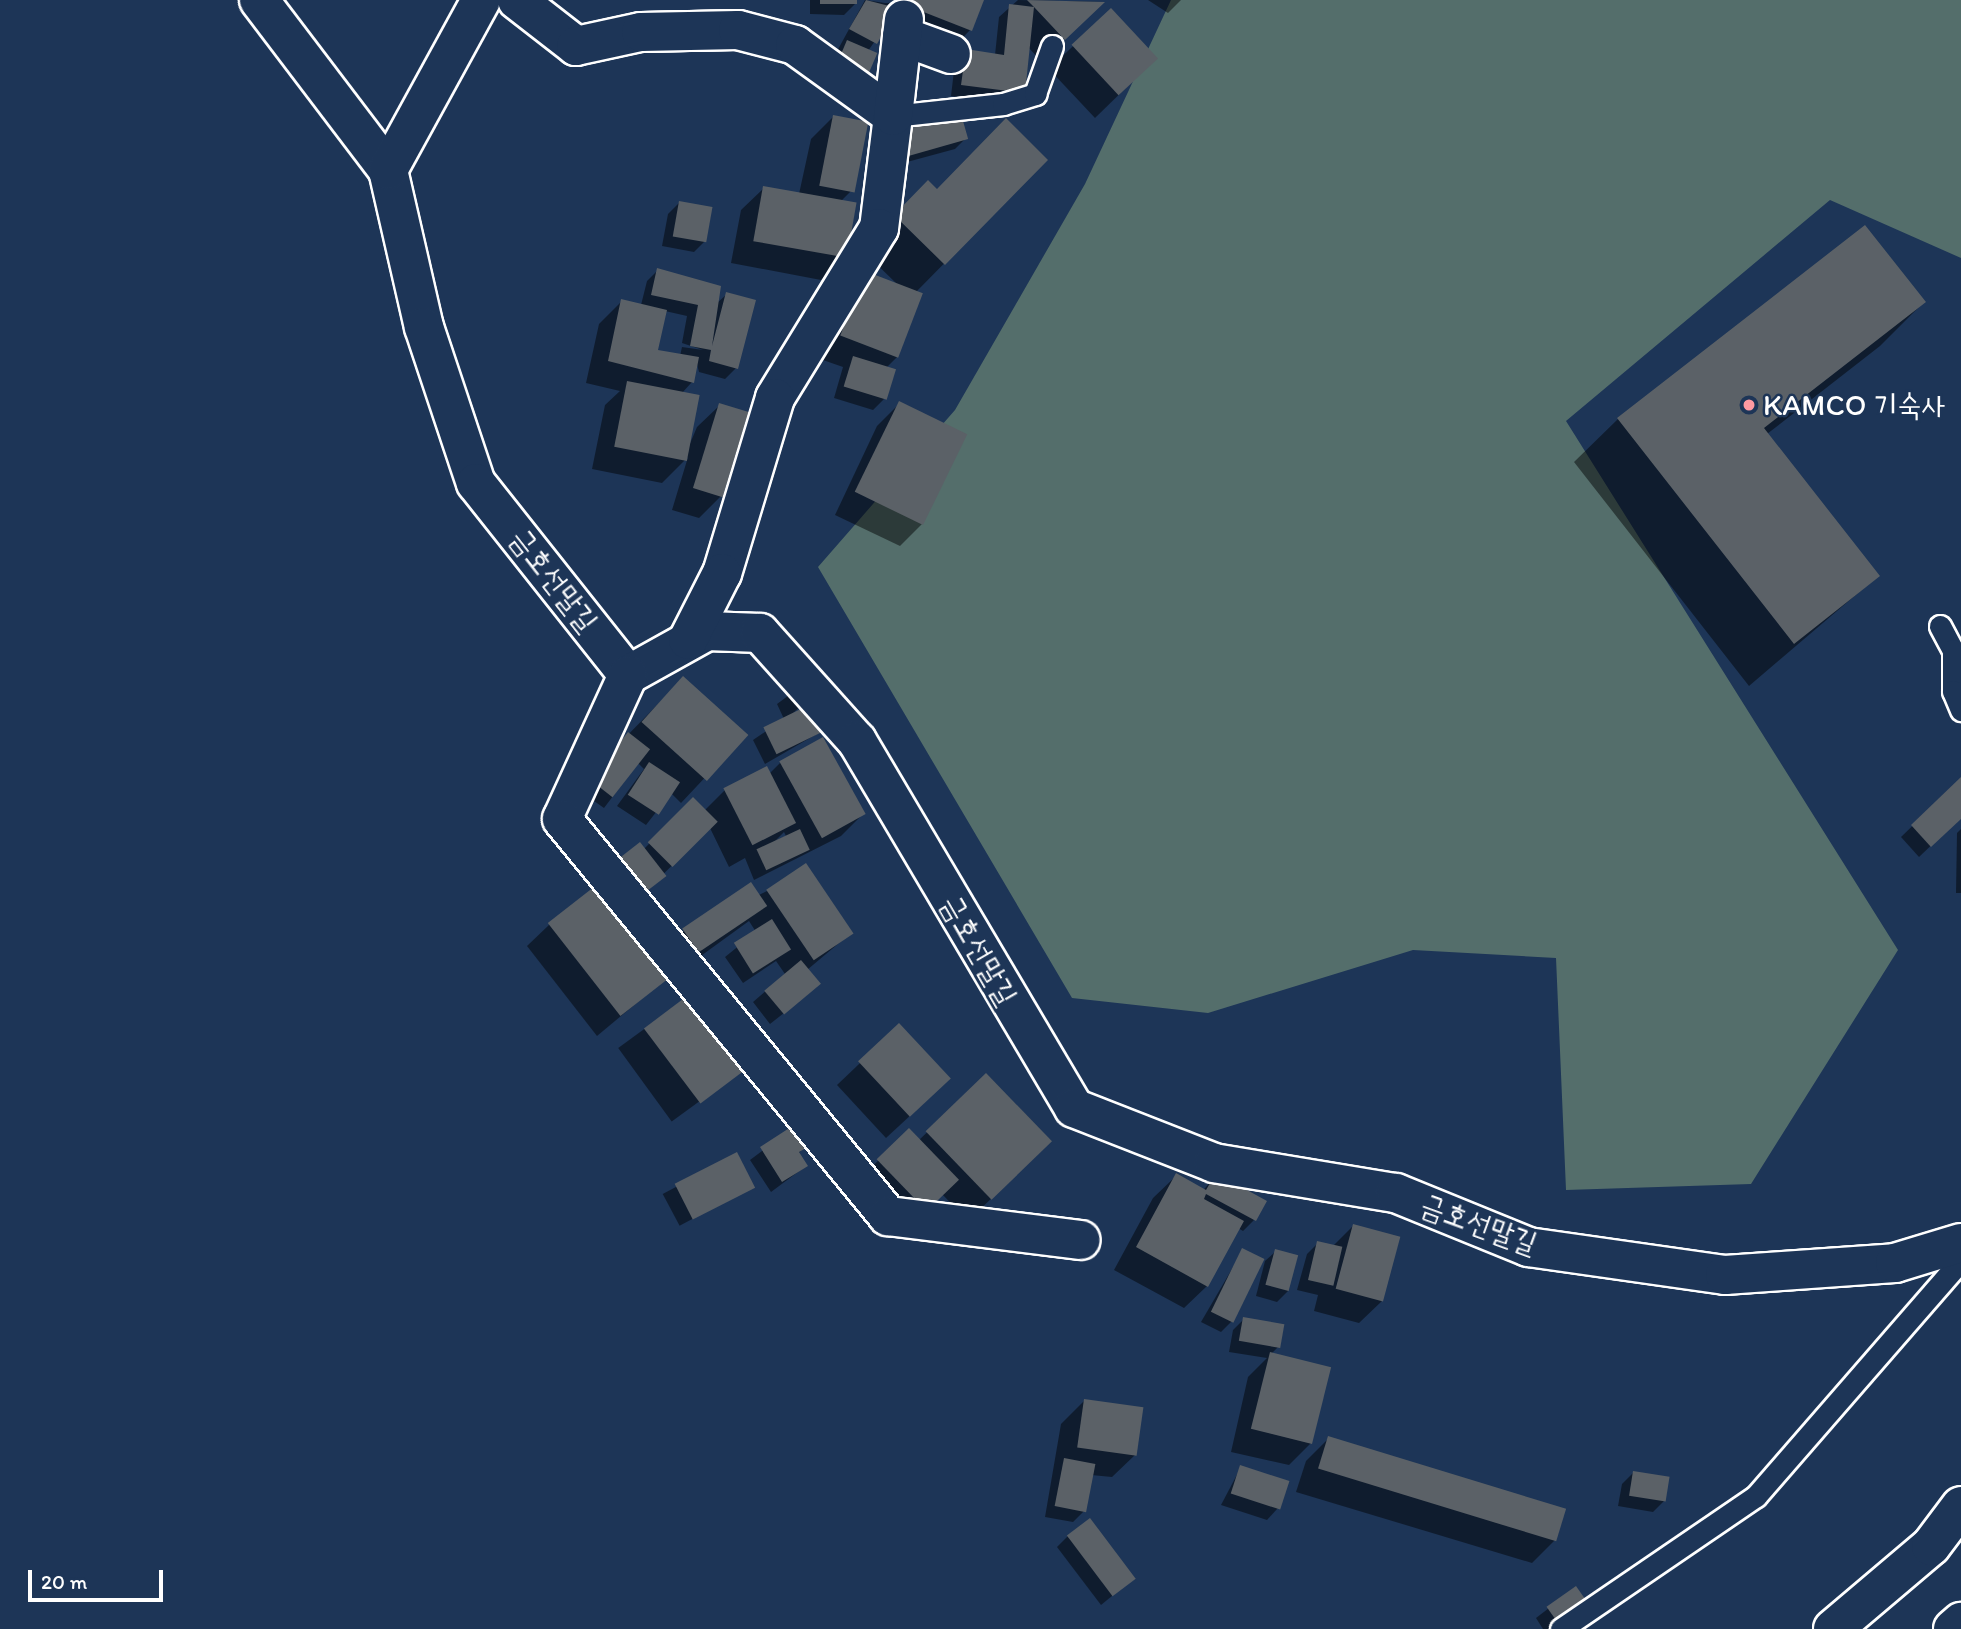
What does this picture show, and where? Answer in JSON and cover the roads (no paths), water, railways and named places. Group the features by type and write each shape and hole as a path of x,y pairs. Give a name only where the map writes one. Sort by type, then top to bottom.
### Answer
{"street":[{"name":"금호선말길","path":"259,0 388,170 424,327 476,483 628,675 707,631 760,633 857,741 1074,1108 1214,1163 1396,1193 1528,1247 1725,1275 1895,1263 1961,1243"},
{"path":"388,170 481,0"},
{"path":"517,0 576,46 641,32 738,30 795,45 893,116"},
{"path":"688,640 722,573 775,398 879,228 903,28 951,54"},
{"path":"628,675 562,819 888,1216 1081,1240"},
{"path":"1833,1629 1931,1546 1961,1506"},
{"path":"1953,1629 1961,1622"}],"lane":[{"path":"893,116 1003,104 1035,94 1052,46"},
{"path":"1940,626 1954,650 1953,691 1961,710"},
{"path":"1561,1629 1756,1496 1961,1260"}],"place":[{"name":"KAMCO 기숙사","path":"1749,405"}]}
